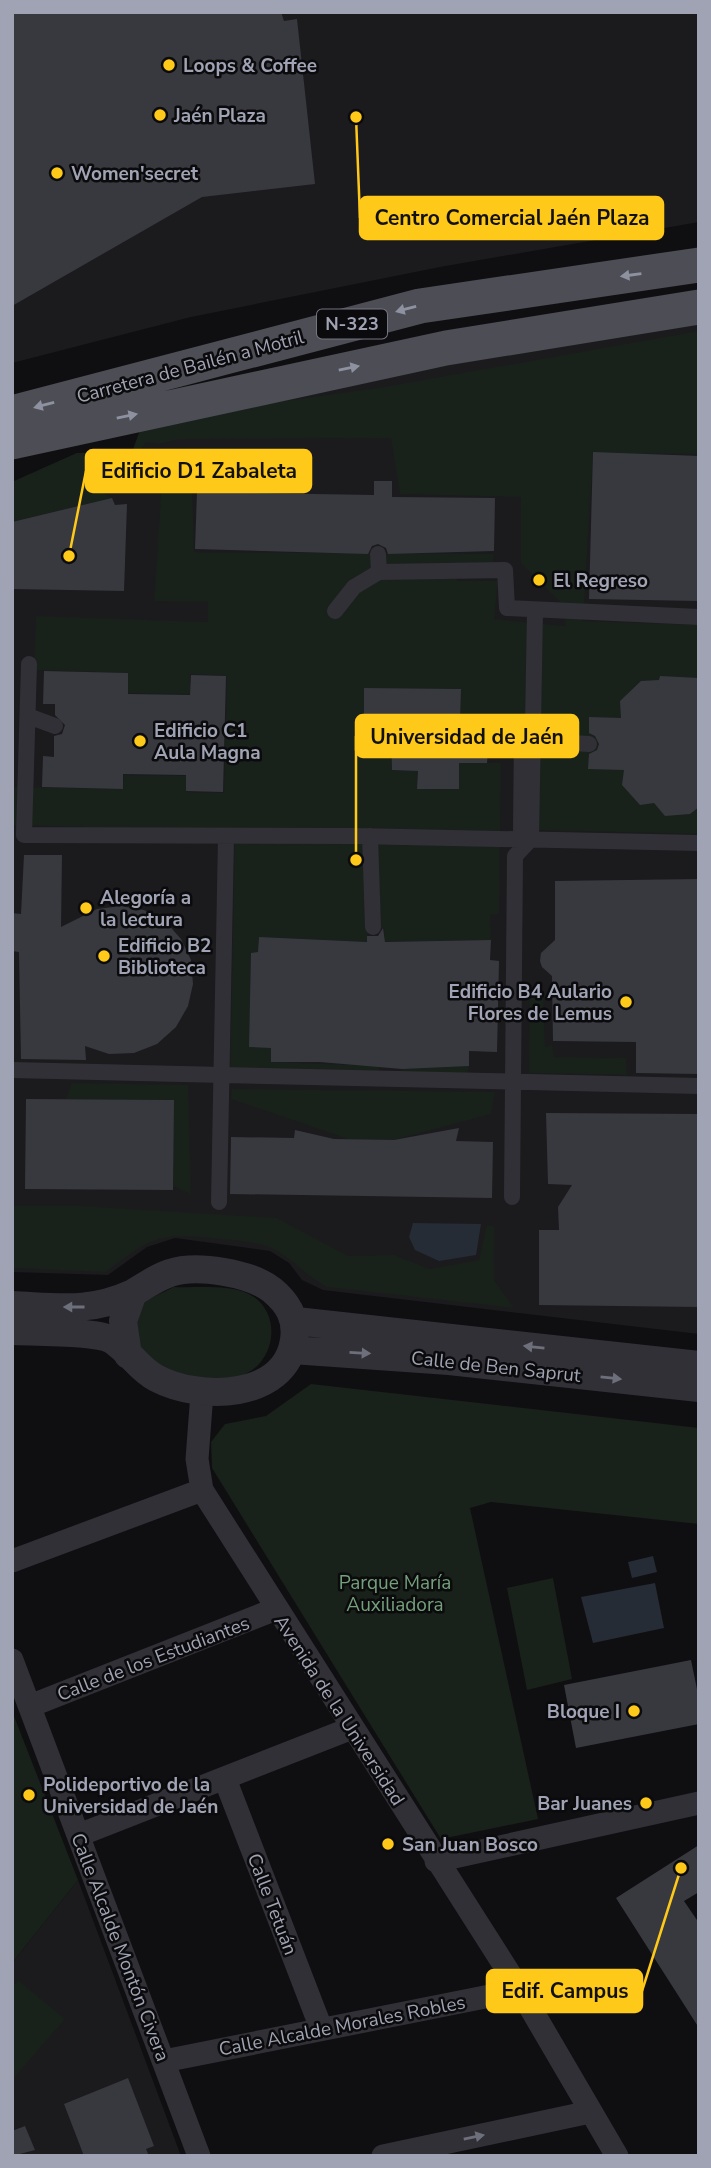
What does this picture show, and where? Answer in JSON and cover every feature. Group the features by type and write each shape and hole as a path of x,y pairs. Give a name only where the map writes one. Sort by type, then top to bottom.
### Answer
{"main road":[{"name":"Carretera de Bailén a Motril","path":"12,413 419,306 699,265"},
{"name":"Carretera de Bailén a Motril","path":"12,442 446,348 699,307"}],"street":[{"path":"378,554 379,572"},
{"path":"335,611 354,587 379,572 505,570 507,608 699,617"},
{"path":"512,1197 515,856 526,839 535,741 535,611"},
{"path":"29,664 23,835 370,836 699,842"},
{"path":"28,716 55,726"},
{"path":"489,728 522,729 526,839"},
{"path":"535,741 589,744"},
{"path":"370,836 373,927"},
{"path":"219,1202 226,837"},
{"path":"12,1070 699,1086"},
{"path":"12,1305 76,1308 105,1306 171,1272 243,1275 264,1284 279,1296 296,1321 292,1350 284,1367 257,1386 202,1393 156,1378 112,1340 12,1331"},
{"path":"128,1355 123,1321 133,1293"},
{"name":"Calle de Ben Saprut","path":"296,1321 699,1365"},
{"name":"Calle de Ben Saprut","path":"292,1350 449,1361 699,1388"},
{"name":"Avenida de la Universidad","path":"202,1393 197,1459 202,1490 520,1990 617,2156"},
{"path":"12,1561 202,1490"},
{"name":"Calle de los Estudiantes","path":"30,1706 276,1609"},
{"name":"Calle Alcalde Montón Civera","path":"12,1660 199,2156"},
{"path":"79,1835 352,1728"},
{"name":"Calle Tetuán","path":"225,1779 321,2028"},
{"path":"436,1861 699,1803"},
{"name":"Calle Alcalde Morales Robles","path":"164,2061 520,1990"},
{"path":"383,2156 590,2112"}],"shaded area":[{"path":"12,12 699,12 699,222 440,267 191,317 12,363"},
{"path":"699,320 699,1334 323,1290 302,1280 289,1263 270,1251 175,1238 147,1247 108,1275 12,1272 12,482 77,453 132,452 144,420"},
{"path":"413,1223 481,1224 476,1255 439,1261 415,1250 409,1237"},
{"path":"653,1556 657,1572 632,1578 628,1562"},
{"path":"655,1583 664,1628 593,1643 581,1597"},
{"path":"78,1880 181,2156 12,2156 12,1963"}],"green space":[{"path":"699,331 699,454 593,453 583,621 699,625 699,834 538,830 539,730 489,728 488,719 460,719 460,689 364,688 364,714 373,714 372,731 391,731 392,770 418,771 417,789 459,789 459,763 501,763 499,914 490,915 491,940 385,942 384,928 368,928 367,942 259,937 258,952 251,953 249,1047 271,1048 271,1062 379,1066 379,1071 402,1072 402,1067 469,1066 467,1075 230,1072 235,831 12,825 12,787 123,789 124,775 186,776 186,792 224,793 227,676 190,674 190,694 128,693 128,673 34,670 36,616 208,622 208,602 154,601 163,464 170,457 253,454 253,482 192,483 194,552 493,554 493,563 448,567 458,581 498,581 494,619 565,626 566,608 521,563 521,497 400,494 391,438 179,439 159,444 146,442 126,477 92,486 112,498 12,522 12,482 77,453 132,452 144,420 378,388"},
{"path":"543,987 545,1047 552,1045 554,1057 626,1058 627,1075 529,1073 530,988"},
{"path":"72,1083 188,1085 191,1194 173,1186 174,1100 66,1099"},
{"path":"232,1089 495,1092 491,1114 394,1140 351,1140 231,1099"},
{"path":"12,1206 82,1206 277,1218 348,1256 394,1255 430,1269 479,1260 487,1225 494,1226 494,1280 514,1308 327,1287 269,1247 245,1241 201,1237 171,1237 148,1243 106,1272 12,1268"},
{"path":"174,1287 232,1289 249,1294 260,1303 268,1314 271,1339 260,1363 250,1372 237,1377 199,1378 173,1374 140,1354 134,1322 143,1302"},
{"name":"Parque María Auxiliadora","path":"311,1384 699,1428 699,1524 491,1502 470,1508 538,1819 441,1839 212,1468 211,1442 225,1424 266,1416"},
{"path":"553,1578 572,1679 527,1690 507,1588"},
{"name":"Polideportivo de la Universidad de Jaén","path":"12,1711 78,1880 12,1963"},
{"path":"18,1980 65,2019 12,2080 12,1987"}],"building":[{"name":"Jaén Plaza","path":"12,12 281,12 284,21 297,19 315,184 202,197 12,306"},
{"path":"593,452 699,456 699,601 589,599"},
{"path":"374,481 392,481 392,497 495,498 494,551 388,554 386,548 378,544 372,546 368,554 195,549 197,492 374,495"},
{"path":"112,498 115,505 127,504 124,591 12,589 12,522"},
{"name":"Edificio C1 Aula Magna","path":"44,671 128,673 128,694 190,695 191,675 226,676 223,792 186,791 186,775 123,774 123,789 42,787 43,756 54,757 54,736 62,734 65,725 55,715 55,704 43,704"},
{"path":"660,676 699,678 699,807 690,814 665,816 654,803 640,805 622,785 624,770 588,769 589,754 597,750 599,744 595,736 589,733 589,717 621,718 620,701 641,681 659,680"},
{"path":"364,688 461,689 460,719 483,719 479,728 483,737 489,738 487,763 459,763 459,789 417,789 418,771 392,770 391,731 372,731 373,714 364,714"},
{"name":"Edificio B2 Biblioteca","path":"24,855 62,855 61,927 97,909 121,906 144,910 165,921 181,939 191,960 193,984 188,1006 176,1027 157,1044 134,1053 109,1054 85,1046 86,1060 21,1059 19,952 12,951 12,913 21,914"},
{"name":"Edificio B4 Aulario Flores de Lemus","path":"699,879 699,1074 636,1073 636,1042 553,1041 552,976 542,967 540,961 541,953 555,940 555,881"},
{"path":"383,928 385,942 491,940 490,960 499,961 497,1052 469,1051 469,1066 402,1069 320,1062 271,1062 271,1048 249,1047 251,953 258,952 259,937 367,942 367,936 378,936"},
{"path":"26,1099 174,1100 173,1190 25,1189"},
{"path":"546,1113 699,1114 699,1307 539,1305 539,1230 559,1230 558,1207 572,1185 548,1184"},
{"path":"459,1128 456,1141 493,1142 492,1198 230,1194 231,1137 294,1138 295,1130 334,1139 394,1140"},
{"name":"Bloque I","path":"691,1660 699,1699 699,1724 576,1748 564,1685"},
{"path":"699,1845 699,1892 684,1901 699,1923 699,2028 616,1898"},
{"path":"128,2078 154,2146 146,2149 149,2156 84,2156 64,2104"},
{"path":"25,2126 35,2150 12,2156 12,2131"}],"place":[{"name":"Loops & Coffee","path":"169,65"},
{"name":"Jaén Plaza","path":"160,115"},
{"name":"Centro Comercial Jaén Plaza","path":"356,117"},
{"name":"Women'secret","path":"57,173"},
{"name":"Edificio D1 Zabaleta","path":"69,556"},
{"name":"El Regreso","path":"539,580"},
{"name":"Edificio C1 Aula Magna","path":"140,741"},
{"name":"Universidad de Jaén","path":"356,860"},
{"name":"Alegoría a la lectura","path":"86,908"},
{"name":"Edificio B2 Biblioteca","path":"104,956"},
{"name":"Edificio B4 Aulario Flores de Lemus","path":"626,1002"},
{"name":"Bloque I","path":"634,1711"},
{"name":"Polideportivo de la Universidad de Jaén","path":"29,1795"},
{"name":"Bar Juanes","path":"646,1803"},
{"name":"San Juan Bosco","path":"388,1844"},
{"name":"Edif. Campus","path":"681,1868"}]}
